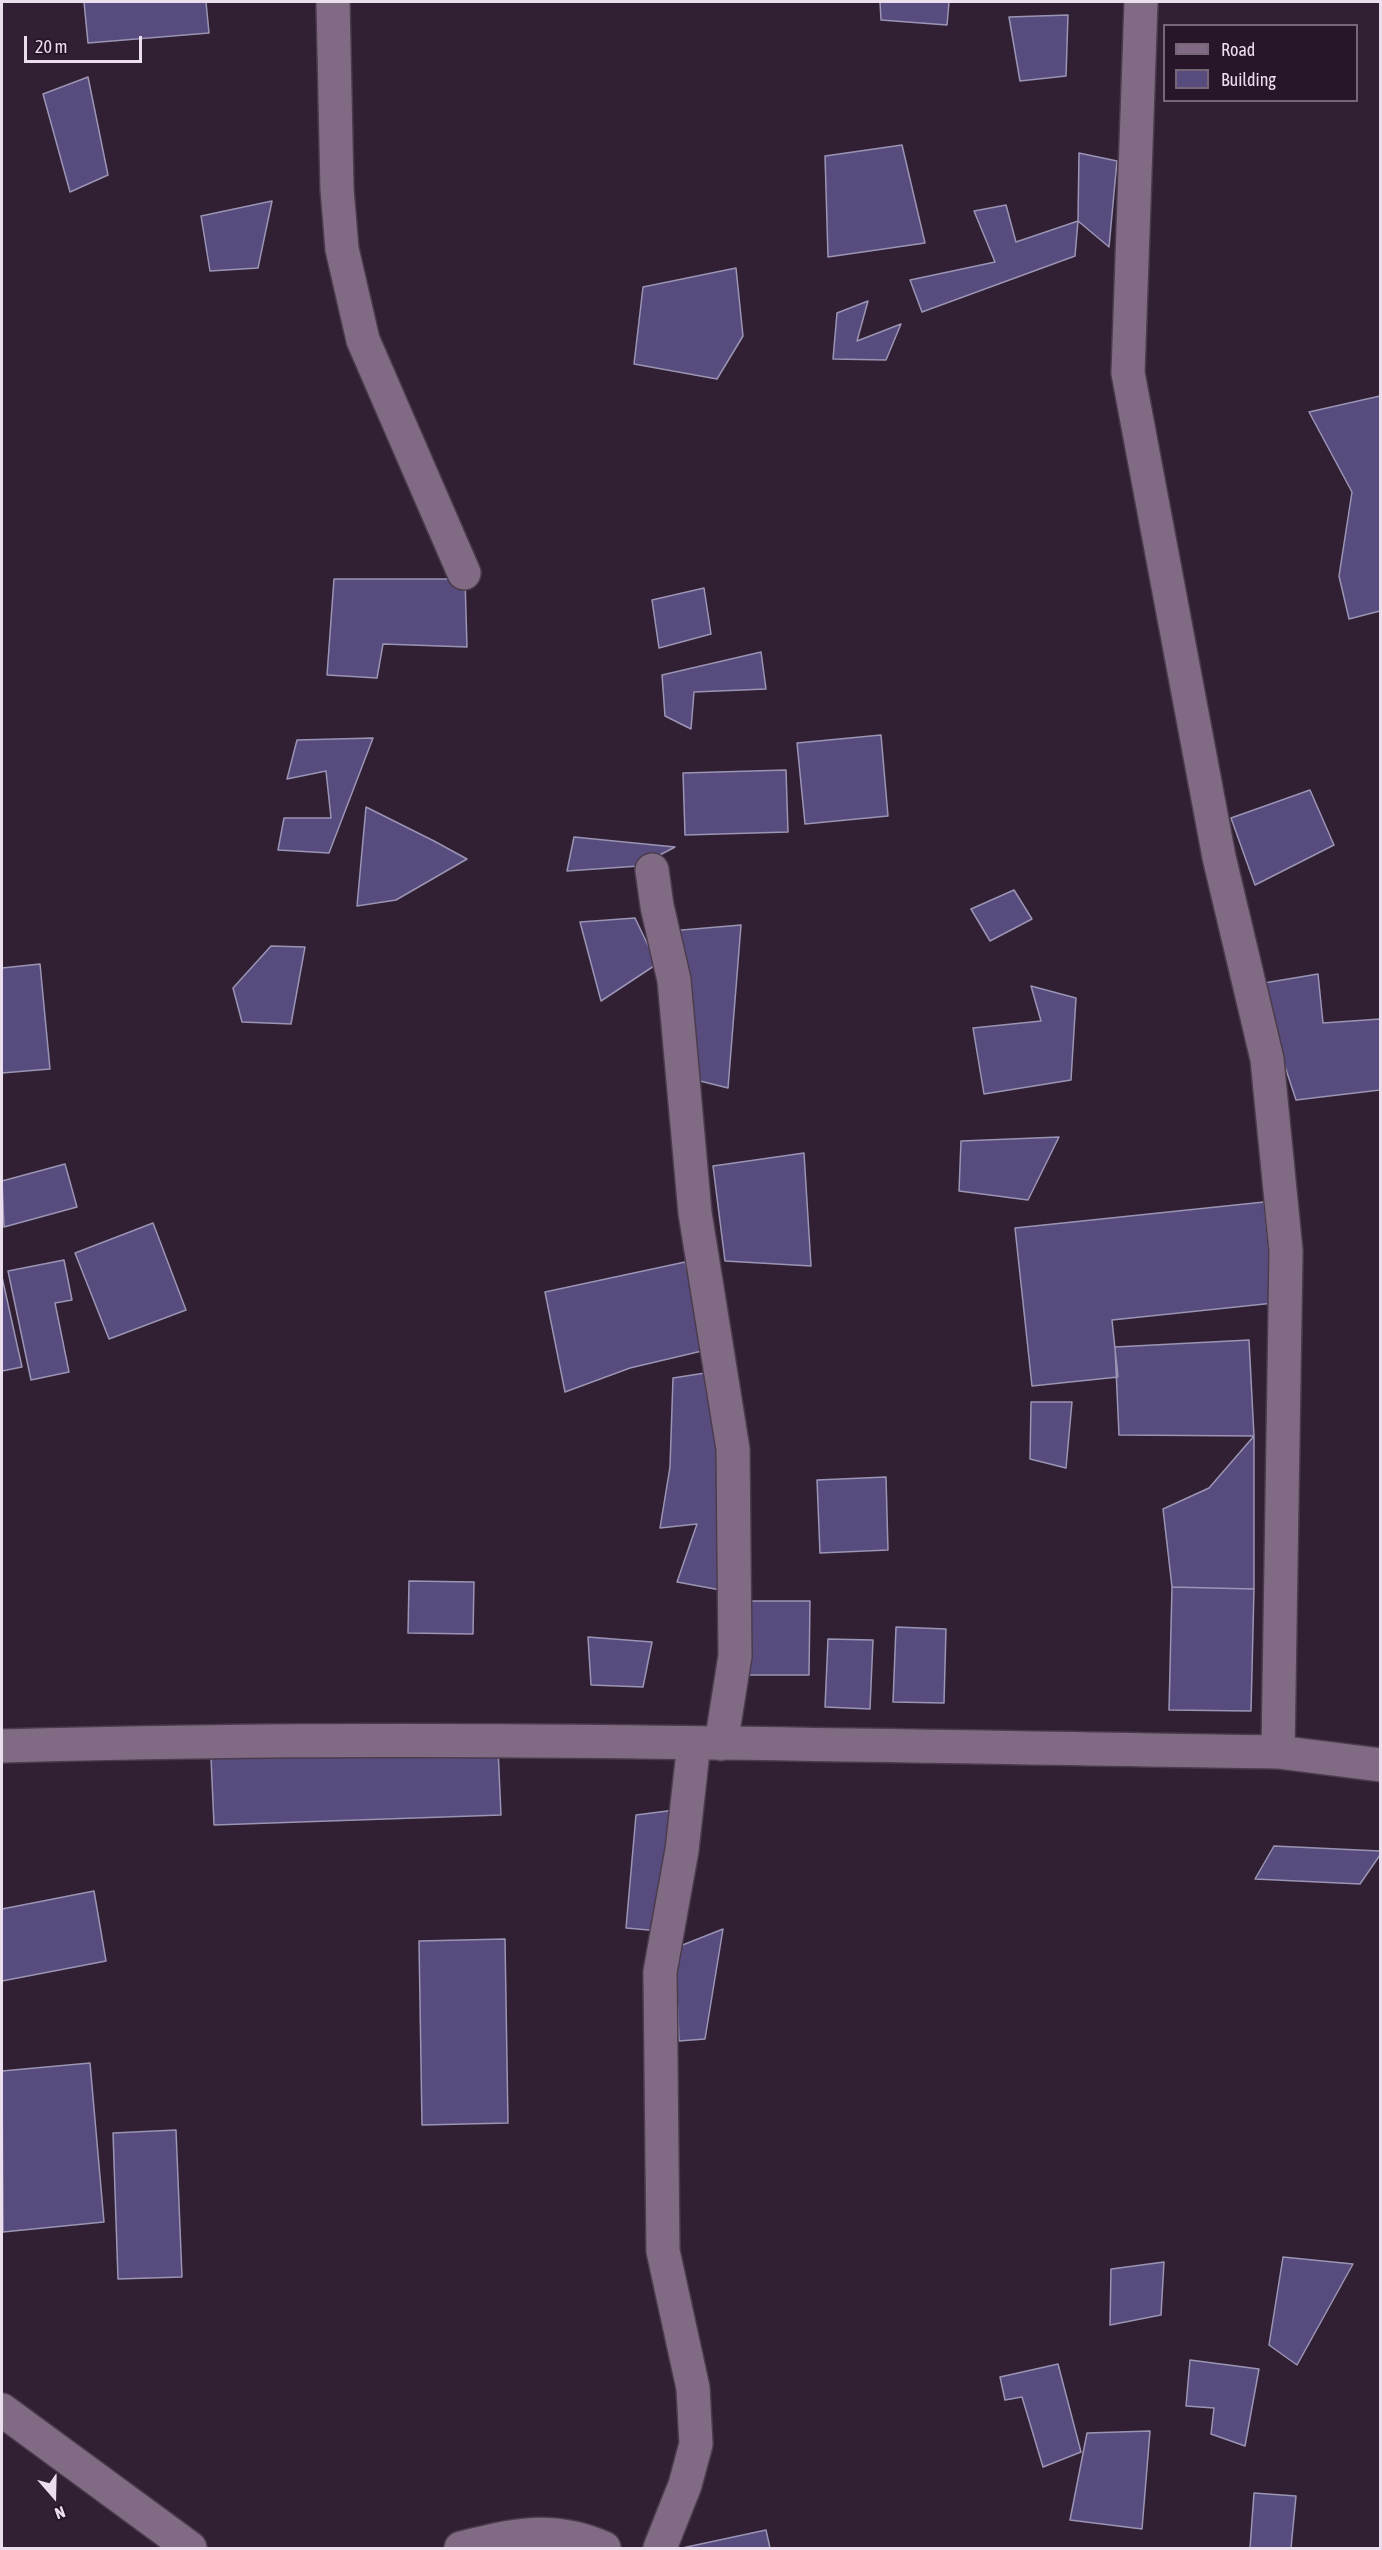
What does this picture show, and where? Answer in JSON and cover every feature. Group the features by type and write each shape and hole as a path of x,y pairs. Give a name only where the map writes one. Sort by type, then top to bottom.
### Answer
{"street":[{"path":"333,2 337,189 342,249 363,340 464,573"},
{"path":"1141,2 1128,373 1219,857 1267,1059 1286,1251 1278,1752"},
{"path":"652,870 657,906 674,981 695,1214 733,1449 735,1656 707,1744 682,1850 660,1972 663,2251 693,2388 696,2444 685,2486 660,2548"},
{"path":"2,1746 174,1741 707,1744 1278,1752 1380,1764"},
{"path":"2,2410 190,2548"},
{"path":"460,2548 513,2535 552,2533 604,2548"}],"building":[{"path":"84,2 206,2 209,33 88,43"},
{"path":"880,2 949,2 947,25 881,20"},
{"path":"1068,15 1066,76 1020,81 1009,17"},
{"path":"88,77 108,175 70,192 43,94"},
{"path":"902,145 925,243 828,257 825,156"},
{"path":"1079,153 1117,161 1109,247 1078,221"},
{"path":"272,201 258,268 210,271 201,216"},
{"path":"1006,205 1016,242 1078,221 1075,256 922,312 910,280 995,262 974,211"},
{"path":"736,268 743,336 717,379 634,364 643,287"},
{"path":"868,301 857,341 901,324 886,360 833,359 837,313"},
{"path":"1380,396 1380,611 1349,619 1339,576 1352,492 1309,412"},
{"path":"334,579 465,579 467,647 383,644 377,678 327,675"},
{"path":"704,588 711,634 659,648 652,600"},
{"path":"761,652 766,689 694,692 691,729 665,716 662,675"},
{"path":"881,735 888,816 805,824 797,743"},
{"path":"373,738 329,853 278,850 284,818 331,818 326,771 287,779 297,740"},
{"path":"786,770 788,832 685,835 683,773"},
{"path":"1310,790 1334,845 1255,885 1231,818"},
{"path":"366,807 467,859 396,900 357,906"},
{"path":"574,837 675,847 639,866 567,871"},
{"path":"1014,890 1032,919 990,941 971,909"},
{"path":"635,918 657,964 601,1001 580,922"},
{"path":"741,925 728,1088 688,1078 670,931"},
{"path":"271,946 305,947 291,1024 242,1022 233,988"},
{"path":"40,964 50,1069 2,1073 2,968"},
{"path":"1318,974 1323,1023 1380,1019 1380,1090 1296,1100 1258,984"},
{"path":"1031,986 1076,998 1071,1080 984,1094 973,1028 1041,1021"},
{"path":"1059,1137 1028,1200 959,1191 961,1141"},
{"path":"804,1153 811,1266 725,1261 713,1166"},
{"path":"65,1164 77,1207 4,1227 2,1181"},
{"path":"1264,1202 1274,1303 1112,1320 1118,1377 1032,1386 1015,1228"},
{"path":"153,1223 186,1310 109,1339 75,1253"},
{"path":"64,1260 72,1300 55,1303 69,1372 31,1380 8,1271"},
{"path":"685,1262 706,1350 630,1368 565,1392 545,1292"},
{"path":"2,1277 22,1367 2,1371"},
{"path":"1249,1340 1254,1436 1119,1435 1115,1347"},
{"path":"718,1371 726,1591 677,1582 697,1524 660,1528 670,1467 673,1378"},
{"path":"1031,1402 1072,1402 1066,1468 1030,1459"},
{"path":"1254,1436 1254,1589 1172,1587 1163,1509 1209,1488"},
{"path":"886,1477 888,1550 820,1553 817,1480"},
{"path":"409,1581 474,1582 473,1634 408,1633"},
{"path":"1172,1587 1254,1589 1251,1711 1169,1710"},
{"path":"747,1601 810,1601 809,1675 746,1675"},
{"path":"896,1627 946,1629 944,1703 893,1702"},
{"path":"588,1637 652,1642 643,1687 591,1685"},
{"path":"828,1639 873,1640 870,1709 825,1707"},
{"path":"498,1748 501,1815 214,1825 211,1758"},
{"path":"675,1810 660,1931 626,1928 636,1815"},
{"path":"1274,1846 1380,1851 1380,1855 1360,1884 1255,1879"},
{"path":"94,1891 106,1961 2,1981 2,1909"},
{"path":"723,1929 705,2039 679,2041 675,1948"},
{"path":"505,1939 508,2123 422,2125 419,1941"},
{"path":"90,2063 104,2222 3,2232 2,2071"},
{"path":"176,2130 182,2277 118,2279 113,2133"},
{"path":"1283,2257 1353,2264 1297,2365 1269,2345"},
{"path":"1164,2262 1161,2315 1110,2325 1111,2269"},
{"path":"1190,2360 1259,2369 1245,2446 1211,2434 1214,2408 1186,2406"},
{"path":"1058,2364 1081,2452 1043,2467 1022,2397 1005,2400 1000,2377"},
{"path":"1150,2431 1142,2529 1070,2520 1087,2433"},
{"path":"1254,2493 1296,2496 1291,2548 1250,2548"},
{"path":"766,2530 770,2548 682,2548"}]}
